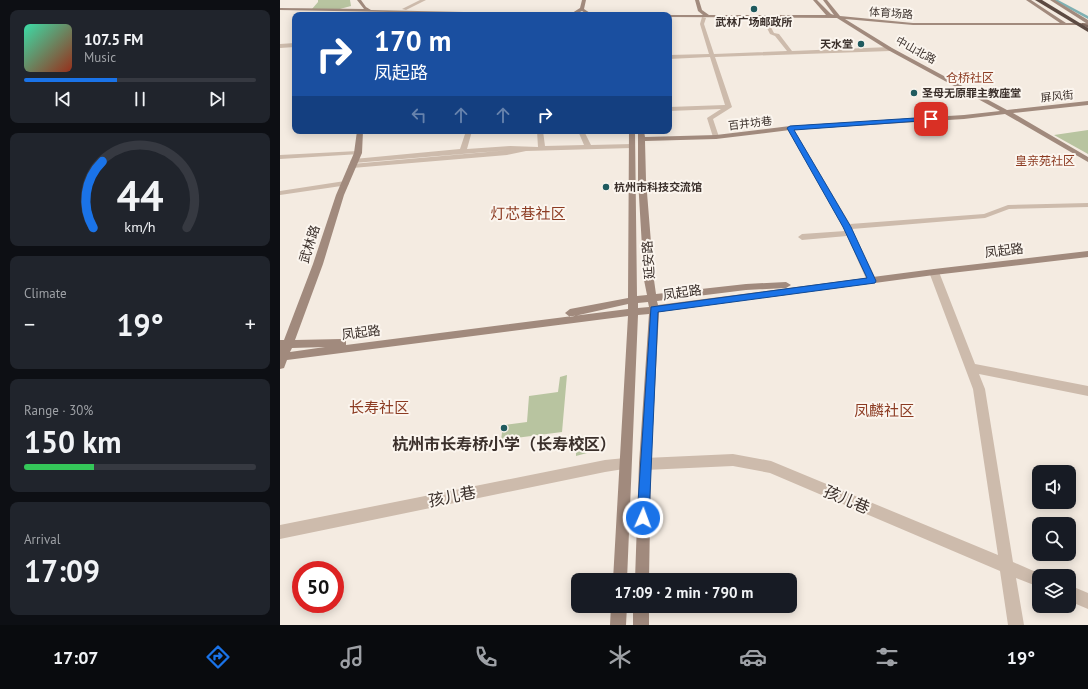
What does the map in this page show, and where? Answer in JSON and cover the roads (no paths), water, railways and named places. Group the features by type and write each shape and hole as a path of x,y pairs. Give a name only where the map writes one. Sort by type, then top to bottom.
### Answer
{"highway":[{"path":"1040,0 1051,2 1084,25"},
{"path":"1040,0 1084,25"}],"main road":[{"path":"359,0 364,8 371,12"},
{"path":"366,0 373,12"},
{"path":"576,12 582,9 584,0"},
{"path":"697,0 700,11 706,17"},
{"name":"中山北路","path":"815,0 829,15 846,22 1088,160"},
{"name":"中山北路","path":"825,0 838,18"},
{"path":"1028,0 1066,24"},
{"path":"582,9 586,12"},
{"path":"280,10 327,12"},
{"path":"695,15 700,11"},
{"name":"体育场路","path":"672,16 695,15 706,17 815,19 932,27 1084,25"},
{"name":"体育场路","path":"672,19 801,16 913,24 1084,25"},
{"name":"屏风街","path":"1004,111 1088,103"},
{"name":"百井坊巷","path":"641,135 716,137 790,128 951,118 1004,111"},
{"name":"武林路","path":"281,359 284,343 318,264 340,195 358,153 360,134"},
{"name":"延安路","path":"620,573 634,287 631,250 632,134"},
{"name":"延安路","path":"641,135 642,180 649,280 653,304 645,464 642,573"},
{"path":"871,279 1088,249"},
{"name":"凤起路","path":"281,359 633,306 1088,254"},
{"path":"284,343 339,343 633,306"},
{"path":"618,625 619,613"},
{"path":"641,625 642,613"}],"street":[{"path":"404,9 424,0"},
{"path":"706,17 702,24 706,41 729,107"},
{"path":"764,18 772,34 777,35 790,52"},
{"path":"280,46 292,45"},
{"path":"672,58 890,48"},
{"path":"672,109 729,107"},
{"path":"716,137 710,118 729,107"},
{"path":"790,128 848,230 871,279"},
{"path":"463,151 469,134"},
{"path":"540,134 542,149"},
{"path":"582,134 588,147"},
{"path":"353,164 463,151 510,148 542,149 632,146"},
{"path":"353,164 507,153 526,149"},
{"path":"280,158 358,153"},
{"path":"280,193 345,183"},
{"path":"802,237 945,218 985,216 1008,207 1088,205"},
{"path":"934,272 979,389 1016,625"},
{"path":"971,368 1088,391"},
{"name":"孩儿巷","path":"645,464 733,460 771,467 1032,577"},
{"name":"孩儿巷","path":"280,532 605,466 625,464"},
{"path":"1076,596 1088,601"}],"waterway":[{"path":"1055,0 1088,18"}],"place":[{"name":"武林广场邮政所","path":"754,9"},
{"name":"天水堂","path":"861,44"},
{"name":"圣母无原罪主教座堂","path":"914,93"},
{"name":"杭州市科技交流馆","path":"606,187"},
{"name":"杭州市长寿桥小学（长寿校区）","path":"504,428"}],"district":[{"name":"仓桥社区","path":"970,78"},
{"name":"皇亲苑社区","path":"1045,161"},
{"name":"灯芯巷社区","path":"528,214"},
{"name":"长寿社区","path":"379,408"},
{"name":"凤麟社区","path":"884,411"}]}
